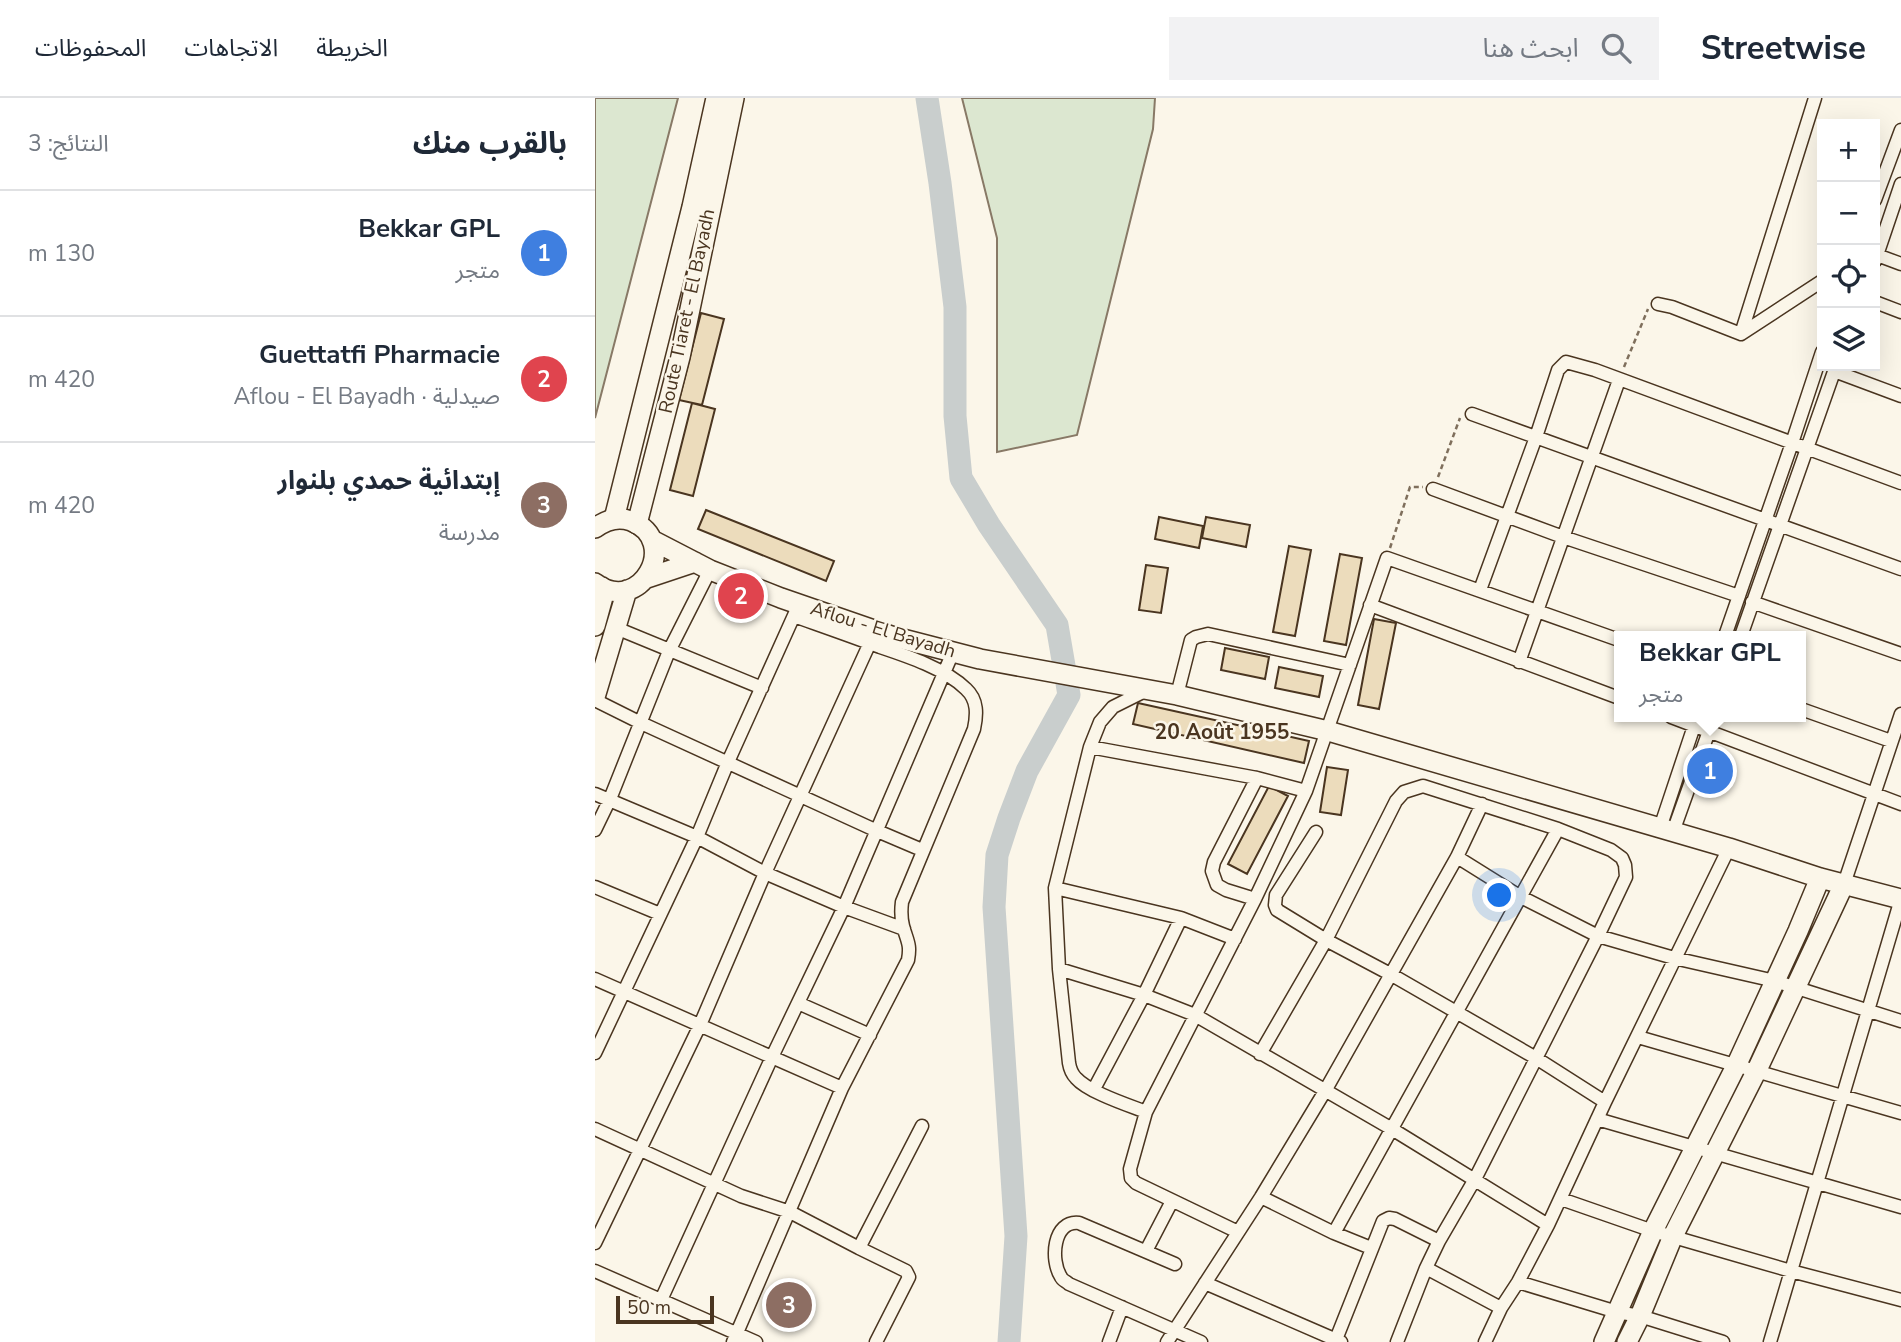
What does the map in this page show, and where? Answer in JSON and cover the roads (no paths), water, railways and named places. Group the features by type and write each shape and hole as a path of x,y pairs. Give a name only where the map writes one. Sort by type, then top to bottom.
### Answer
{"main road":[{"name":"Route Tiaret - El Bayadh","path":"614,519 716,98"},
{"name":"Route Tiaret - El Bayadh","path":"637,524 680,357 734,98"},
{"path":"595,528 614,519 626,519 646,530 655,553 647,578"},
{"name":"Aflou - El Bayadh","path":"652,540 797,610 873,637 1148,689 1328,731 1729,848 1820,878 1901,899"},
{"path":"597,584 615,591 627,590 647,578 703,566"},
{"path":"595,626 603,597 597,584"},
{"path":"595,698 599,671 627,590"},
{"path":"1627,1342 1673,1236 1737,1066 1820,878"},
{"path":"1604,1342 1653,1231 1756,1072 1844,884"}],"street":[{"path":"1741,334 1815,98"},
{"path":"1880,187 1901,130"},
{"path":"1880,250 1895,218 1901,184"},
{"path":"1880,259 1901,264"},
{"path":"1741,334 1817,284"},
{"path":"1658,304 1741,334"},
{"path":"1880,304 1901,312"},
{"path":"1480,590 1558,370 1566,362 1595,370 1901,483"},
{"path":"1726,631 1817,368"},
{"path":"1743,631 1834,371"},
{"path":"1844,371 1901,396"},
{"path":"1519,662 1619,380"},
{"path":"1472,414 1901,569"},
{"path":"1433,489 1563,537 1739,596"},
{"path":"1238,1232 1136,1183 1131,1178 1130,1169 1146,1112 1255,900 1306,790 1387,558 1614,638"},
{"path":"595,830 610,799 703,566"},
{"path":"1752,602 1901,654"},
{"path":"1370,605 1614,696"},
{"path":"595,1053 697,837 797,610"},
{"path":"616,628 762,688"},
{"path":"1177,695 1191,640 1208,634 1350,665"},
{"path":"595,1243 700,1025 765,873 873,637 944,673 967,690 977,708 976,720 902,902 901,916 909,940 908,960 842,1088 735,1338"},
{"path":"660,1300 844,906 953,652"},
{"path":"1146,1112 1081,1082 1072,1072 1059,969 1055,888 1090,747 1100,722 1113,707 1148,689"},
{"path":"595,698 641,723 922,850"},
{"path":"1806,711 1891,741"},
{"path":"1844,884 1901,714"},
{"path":"1667,830 1696,722"},
{"path":"1697,722 1709,732 1901,804"},
{"path":"1667,830 1712,722"},
{"path":"1090,747 1257,778 1306,790"},
{"path":"1255,900 1217,885 1212,871 1214,862 1257,778"},
{"path":"1260,1054 1326,940 1396,800 1404,792 1423,786 1558,829 1611,850 1622,858 1626,877 1475,1179 1439,1241 1397,1342"},
{"path":"595,794 697,837 765,873 904,929"},
{"path":"1167,1342 1261,1197 1325,1091 1457,857 1482,804"},
{"path":"1334,1233 1558,829"},
{"path":"1316,832 1276,895 1275,905 1281,913 1536,1058 1605,1102"},
{"path":"1485,1342 1561,1199 1605,1102 1729,848"},
{"path":"1457,857 1521,897 1598,936 1674,958 1775,981 1901,1021"},
{"path":"595,887 660,914"},
{"path":"1055,888 1181,918 1235,939"},
{"path":"1770,1342 1901,899"},
{"path":"1094,1089 1181,918"},
{"path":"1059,969 1144,995 1195,1015 1392,1129 1548,1225"},
{"path":"595,979 842,1088"},
{"path":"798,1003 870,1035"},
{"path":"1637,1037 1901,1113"},
{"path":"1597,1119 1901,1207"},
{"path":"859,1248 922,1126"},
{"path":"595,1129 741,1196 790,1212 903,1268 909,1275 876,1342"},
{"path":"1261,1197 1371,1248"},
{"path":"1561,1199 1653,1231 1901,1300"},
{"path":"1146,1251 1172,1201"},
{"path":"1205,1283 1338,1341 1371,1248 1386,1218 1439,1241"},
{"path":"1175,1264 1079,1223 1067,1224 1060,1230 1055,1255 1061,1278 1069,1284 1201,1342"},
{"path":"1426,1268 1501,1308"},
{"path":"595,1271 735,1338 756,1342"},
{"path":"1518,1282 1723,1342"},
{"path":"1109,1342 1122,1307"}],"waterway":[{"path":"927,98 955,307 955,416 961,478 989,525 1057,625 1069,695 1027,771 997,855 994,907 1016,1236 1009,1342"}],"place":[{"name":"Guettatfi Pharmacie","path":"741,596"},
{"name":"Bekkar GPL","path":"1710,771"},
{"name":"إبتدائية حمدي بلنوار","path":"789,1305"}],"district":[{"name":"20 Août 1955","path":"1222,732"}]}
